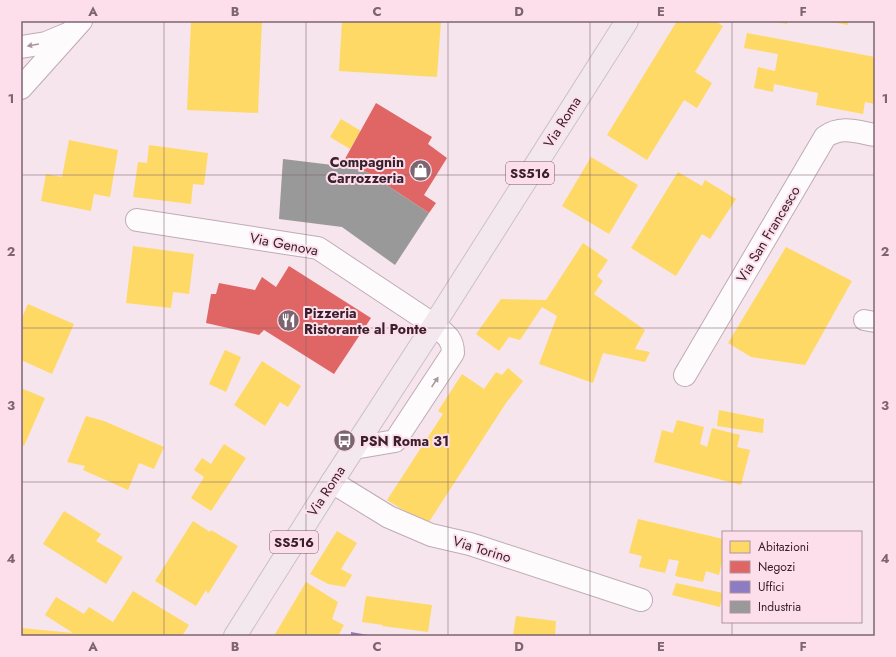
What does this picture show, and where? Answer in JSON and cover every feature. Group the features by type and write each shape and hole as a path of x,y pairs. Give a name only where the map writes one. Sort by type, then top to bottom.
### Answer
{"main road":[{"name":"Via Roma","path":"235,636 627,21"}],"street":[{"path":"21,47 46,43 76,27"},
{"path":"21,88 76,27"},
{"name":"Via San Francesco","path":"685,375 826,137 832,132 842,130 875,135"},
{"name":"Via Genova","path":"137,220 318,248 434,325"},
{"path":"354,448 396,441 445,366 453,353 453,344 434,325"},
{"name":"Via Torino","path":"332,482 389,517 431,535 470,544 640,600"}],"building: Abitazioni":[{"path":"191,21 262,21 258,113 187,110"},
{"path":"342,21 441,21 437,77 339,71"},
{"path":"677,21 715,21 723,26 695,72 712,83 697,108 684,100 647,160 607,135"},
{"path":"772,21 787,21 787,24"},
{"path":"826,21 848,21 848,25"},
{"path":"747,33 875,57 875,104 865,102 863,114 816,105 818,93 774,84 773,92 754,88 758,67 775,71 778,54 744,48"},
{"path":"341,119 361,131 350,149 330,137"},
{"path":"69,140 118,150 110,197 94,194 91,211 41,201 46,174 62,177"},
{"path":"149,145 208,153 204,185 193,184 191,204 133,197 138,162 147,163"},
{"path":"591,157 638,185 609,234 562,206"},
{"path":"678,172 702,186 705,180 736,199 710,239 702,234 676,276 631,248"},
{"path":"583,243 608,260 597,276 603,281 594,294 645,330 635,349 650,352 645,362 603,353 593,383 539,364 557,316 542,307 520,340 509,337 499,351 476,334 501,299 546,300"},
{"path":"133,246 194,254 189,294 173,292 171,308 126,303"},
{"path":"786,247 852,281 805,365 751,357 728,343"},
{"path":"28,304 74,324 52,374 21,360 21,320"},
{"path":"225,350 241,357 226,392 209,384"},
{"path":"262,361 301,386 288,407 280,402 265,426 234,405"},
{"path":"508,368 523,381 506,403 427,525 387,500 443,414 438,411 462,374 484,389 496,372 502,375"},
{"path":"21,388 45,398 24,446 21,444"},
{"path":"719,410 764,419 763,433 717,426"},
{"path":"86,416 104,421 164,447 154,469 139,463 128,490 83,470 85,466 67,462"},
{"path":"677,420 704,427 700,444 707,447 712,428 740,435 737,447 750,450 741,485 654,462 662,430 673,433"},
{"path":"224,444 246,458 211,511 191,498 204,477 194,470 202,458 211,464"},
{"path":"64,511 101,534 96,541 123,557 106,584 43,544"},
{"path":"638,519 722,539 722,562 719,575 706,571 703,582 675,576 679,561 669,559 665,573 639,567 642,556 629,553"},
{"path":"193,521 210,532 211,530 238,546 208,594 206,590 196,606 155,581"},
{"path":"337,531 357,543 341,569 352,575 345,587 328,584 310,574"},
{"path":"306,582 338,602 332,619 344,625 338,636 274,636"},
{"path":"676,583 722,593 722,598 720,607 672,595"},
{"path":"133,591 189,625 182,636 21,636 21,628 73,633 45,615 56,597 84,614 89,607 113,622"},
{"path":"366,596 432,605 428,632 362,622"},
{"path":"516,616 556,621 555,636 513,636"}],"building: Negozi":[{"path":"376,103 432,137 428,144 447,158 424,195 436,203 429,213 367,172 341,166"},
{"name":"Pizzeria Ristorante al Ponte","path":"289,266 371,318 334,374 264,330 259,335 206,323 211,294 216,294 219,283 255,290 262,277 276,287"}],"building: Uffici":[{"path":"351,632 368,635 368,636 351,636"}],"building: Industria":[{"path":"283,159 341,166 367,172 429,213 395,265 342,227 279,219"}],"place":[{"name":"Compagnin Carrozzeria","path":"420,170"},
{"name":"Pizzeria Ristorante al Ponte","path":"288,321"},
{"name":"PSN Roma 31","path":"344,441"}]}
